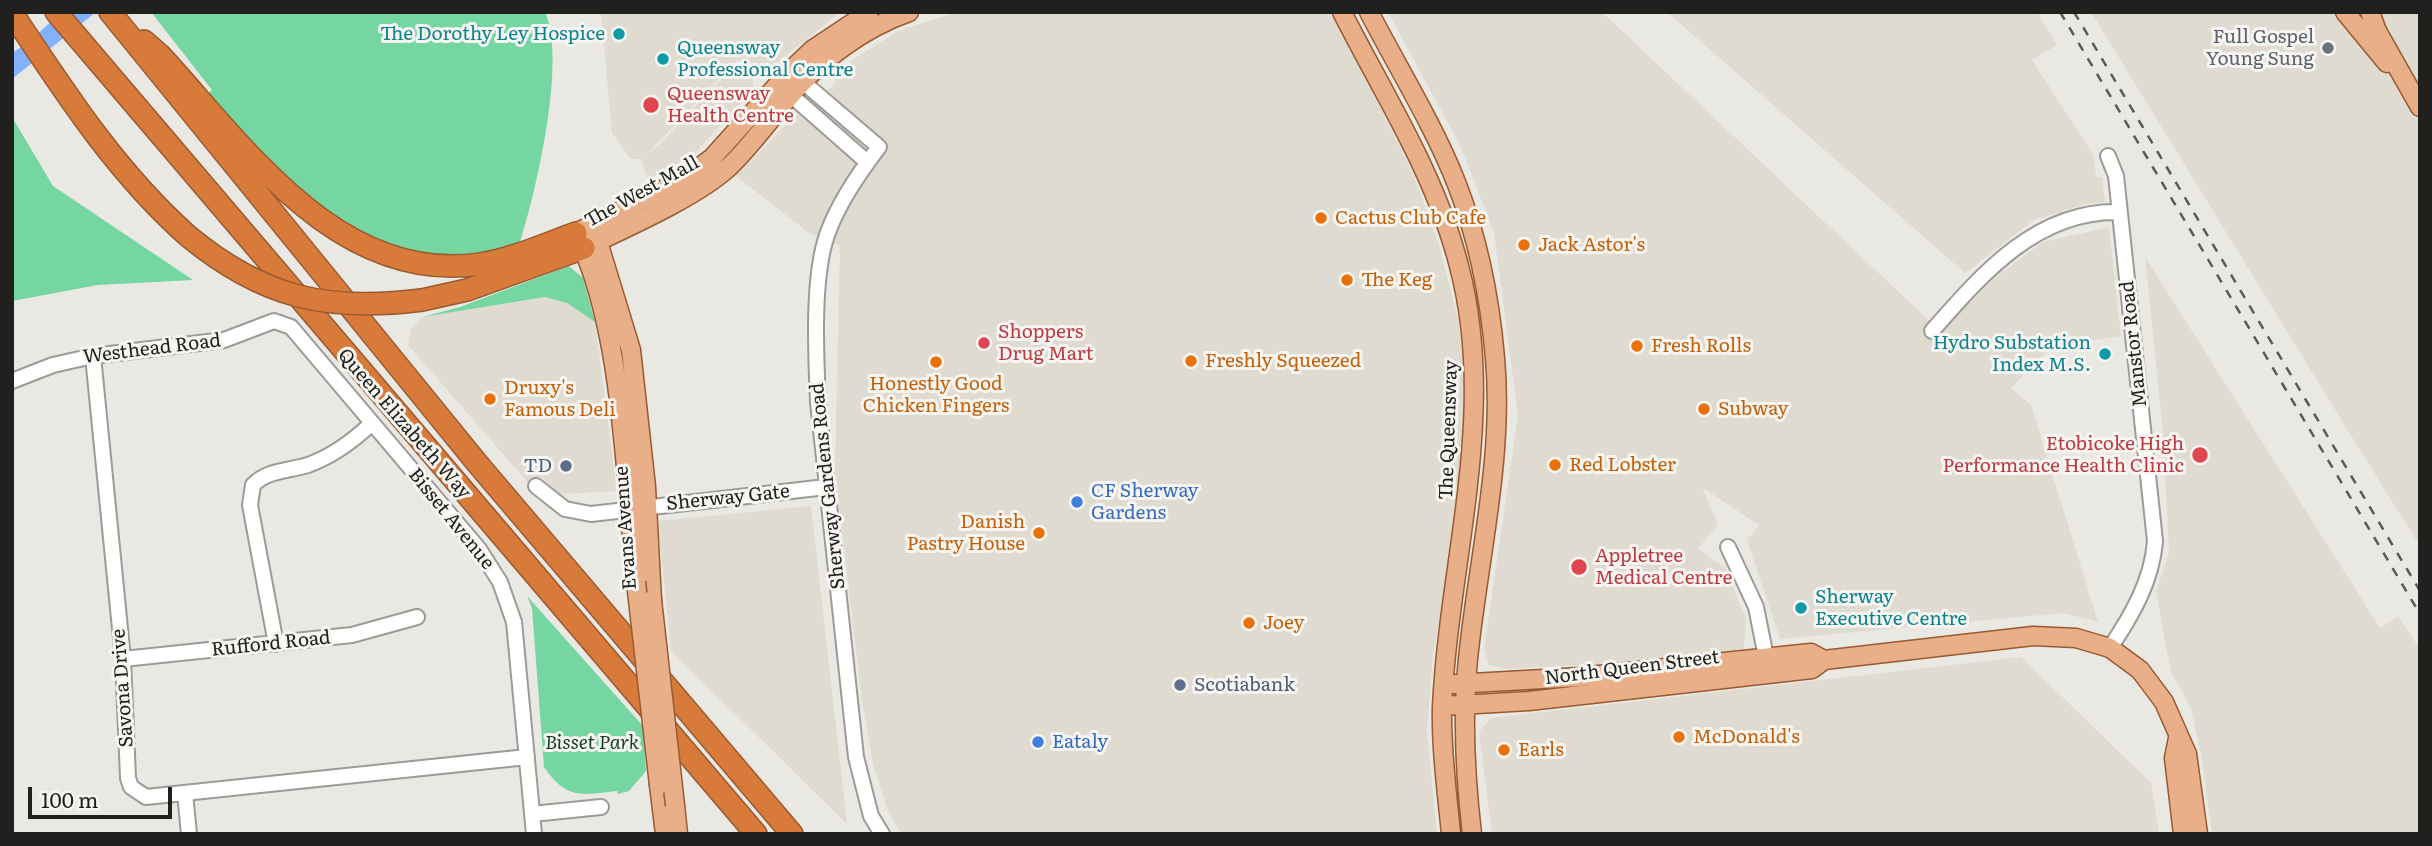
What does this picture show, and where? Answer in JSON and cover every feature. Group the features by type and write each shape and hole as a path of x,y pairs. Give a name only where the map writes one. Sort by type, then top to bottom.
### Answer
{"highway":[{"name":"Queen Elizabeth Way","path":"56,12 756,834"},
{"name":"Queen Elizabeth Way","path":"110,12 155,71 477,463 792,834"},
{"path":"12,13 126,176 216,259 244,275 300,297 326,304 354,306 422,300 467,290 588,237"},
{"path":"132,39 151,46 256,160 300,203 336,230 368,247 408,261 447,266 480,264 588,237"},
{"path":"676,700 714,725 810,834"},
{"path":"687,754 737,834"}],"main road":[{"name":"The West Mall","path":"588,237 685,196 727,168 812,50 869,12"},
{"name":"The West Mall","path":"790,83 872,29 909,12"},
{"name":"The Queensway","path":"1342,12 1434,193 1460,268 1473,348 1475,399 1471,480 1443,706 1451,834"},
{"path":"1369,12 1455,181 1483,276 1495,359 1497,398 1488,510 1466,683 1465,757 1472,834"},
{"path":"2345,12 2371,47 2404,81"},
{"path":"2370,12 2420,107"},
{"name":"Evans Avenue","path":"588,237 608,338 652,600 678,834"},
{"path":"1471,480 1473,494 1488,510"},
{"name":"Evans Avenue","path":"638,509 636,582 665,834"},
{"name":"North Queen Street","path":"1444,685 1768,665 1812,669 1824,660 2033,636 2076,638 2110,648 2129,660 2151,682 2164,702 2187,754 2199,834"},
{"name":"North Queen Street","path":"1443,706 1465,706 1768,665"},
{"name":"North Queen Street","path":"2178,738 2174,758 2183,834"}],"street":[{"name":"Sherway Gardens Road","path":"790,83 879,147 867,162 829,231 823,255 816,366 826,487 856,757 871,816 882,834"},
{"path":"790,83 867,162"},
{"name":"Manstor Road","path":"2108,156 2116,176 2155,541 2154,561 2146,586 2110,648"},
{"path":"1932,331 1980,277 2026,240 2073,218 2119,212"},
{"name":"Westhead Road","path":"12,381 53,365 93,356 224,340 274,321 290,327"},
{"name":"Bisset Avenue","path":"290,327 479,549 500,582 514,622 534,834"},
{"name":"Savona Drive","path":"93,356 123,659 131,787 146,797 527,757"},
{"path":"276,644 250,505 253,485 264,476 323,458 355,440 372,423"},
{"name":"Sherway Gate","path":"536,486 556,503 576,513 638,509 826,487"},
{"path":"1728,547 1756,607 1768,665"},
{"name":"Rufford Road","path":"123,659 352,635 417,617"},
{"path":"184,793 189,834"},
{"path":"532,814 601,807"}],"shaded area":[{"name":"Queensway Health Centre","path":"601,12 841,12 784,57 767,78 738,59 645,156 661,143 734,65 753,79 752,92 696,152 677,166 648,179 641,159 631,159 612,133"},
{"name":"CF Sherway Gardens","path":"957,12 1333,12 1414,176 1439,245 1458,319 1468,402 1463,488 1433,655 1427,730 1437,834 902,834 889,814 873,764 862,700 835,473 840,246 809,233 736,176 786,125 834,85 837,70 898,31"},
{"path":"1388,12 1602,12 1940,331 1997,276 2043,242 2109,227 2121,336 2050,347 2011,388 2031,405 2098,622 2063,613 1780,639 1747,540 1759,525 1702,487 1718,525 1698,548 1725,568 1746,619 1744,649 1624,663 1506,669 1489,665 1484,649 1518,416 1494,232 1460,145"},
{"path":"1667,12 2037,12 2057,45 2032,60 2094,156 2096,177 2102,178 2105,202 2086,204 2034,220 1965,273"},
{"path":"2091,12 2420,12 2420,546 2342,421"},
{"path":"2145,257 2380,628 2398,616 2420,649 2420,834 2212,834 2202,759 2191,708 2171,672 2156,592 2169,553 2163,431"},
{"path":"545,297 567,303 595,322 617,491 560,494 540,476 530,485 408,345 411,329 422,317"},
{"path":"811,506 847,824 671,651 658,521"},
{"path":"2021,657 2151,783 2159,834 1492,834 1479,732 1491,718"}],"green space":[{"path":"151,12 545,12 551,34 553,61 551,93 541,160 520,242 471,255 432,255 402,251 328,215 202,99 212,90"},
{"path":"12,117 53,186 193,280 98,285 12,301"},
{"path":"569,266 583,278 595,322 567,303 545,297 422,317 460,307"},
{"name":"Bisset Park","path":"527,596 643,726 646,771 629,791 618,794 617,791 576,793 560,785 544,767 532,608"}],"water":[{"path":"61,12 96,12 12,79 12,53 29,42"}],"railway":[{"path":"2060,12 2420,614"},
{"path":"2074,12 2420,591"}],"place":[{"name":"The Dorothy Ley Hospice","path":"619,34"},
{"name":"Full Gospel Young Sung","path":"2328,48"},
{"name":"Queensway Professional Centre","path":"663,59"},
{"name":"Queensway Health Centre","path":"651,105"},
{"name":"Cactus Club Cafe","path":"1321,218"},
{"name":"Jack Astor's","path":"1524,245"},
{"name":"The Keg","path":"1347,280"},
{"name":"Shoppers Drug Mart","path":"984,343"},
{"name":"Fresh Rolls","path":"1637,346"},
{"name":"Hydro Substation Index M.S.","path":"2105,354"},
{"name":"Freshly Squeezed","path":"1191,361"},
{"name":"Honestly Good Chicken Fingers","path":"936,362"},
{"name":"Druxy's Famous Deli","path":"490,399"},
{"name":"Subway","path":"1704,409"},
{"name":"Etobicoke High Performance Health Clinic","path":"2200,455"},
{"name":"Red Lobster","path":"1555,465"},
{"name":"TD","path":"566,466"},
{"name":"CF Sherway Gardens","path":"1077,502"},
{"name":"Danish Pastry House","path":"1039,533"},
{"name":"Appletree Medical Centre","path":"1579,567"},
{"name":"Sherway Executive Centre","path":"1801,608"},
{"name":"Joey","path":"1249,623"},
{"name":"Scotiabank","path":"1180,685"},
{"name":"McDonald's","path":"1679,737"},
{"name":"Eataly","path":"1038,742"},
{"name":"Earls","path":"1504,750"}]}
